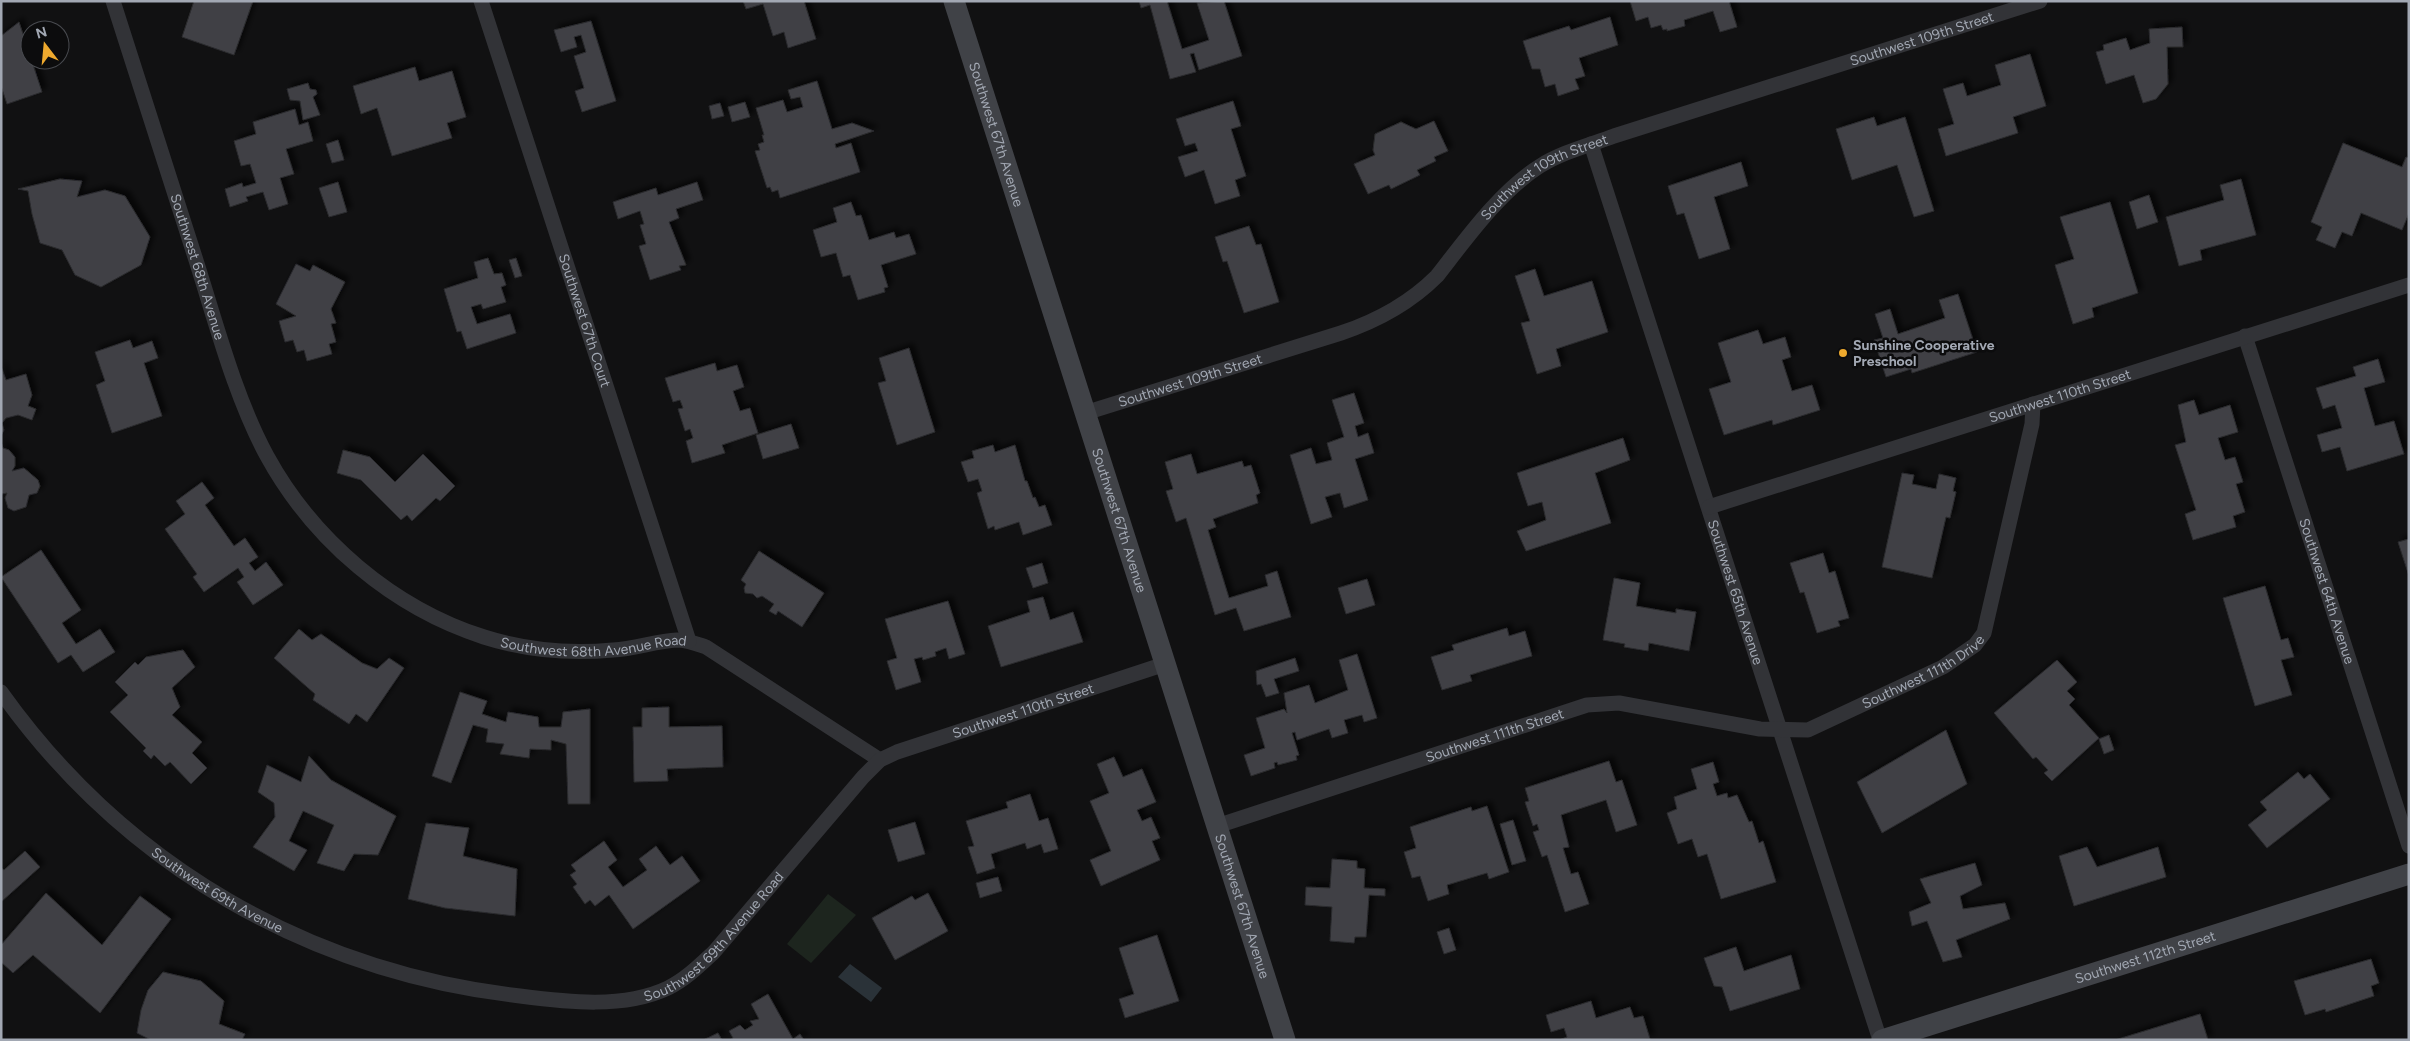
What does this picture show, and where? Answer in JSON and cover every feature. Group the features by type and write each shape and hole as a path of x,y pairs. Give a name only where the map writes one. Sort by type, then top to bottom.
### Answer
{"main road":[{"name":"Southwest 67th Avenue","path":"954,1 1285,1040"},
{"name":"Southwest 112th Street","path":"1881,1040 2409,874"}],"street":[{"name":"Southwest 68th Avenue","path":"113,1 243,400 266,454 290,494 311,520"},
{"name":"Southwest 67th Court","path":"481,1 689,641"},
{"name":"Southwest 109th Street","path":"1085,413 1341,333 1377,318 1424,289 1482,221 1524,178 1547,162 1591,144 2040,1"},
{"name":"Southwest 65th Avenue","path":"1591,144 1881,1040"},
{"name":"Southwest 110th Street","path":"1709,507 2409,285"},
{"name":"Southwest 64th Avenue","path":"2245,336 2409,846"},
{"name":"Southwest 111th Drive","path":"1781,731 1808,730 1942,667 1975,645 1984,633 1988,619 2032,424 2033,404"},
{"name":"Southwest 68th Avenue Road","path":"311,520 354,562 392,592 427,613 486,638 569,651 613,650 677,640 689,641 722,656 880,760"},
{"name":"Southwest 110th Street","path":"880,760 898,752 1165,664"},
{"name":"Southwest 69th Avenue","path":"1,692 28,729 89,797 138,840 196,881 273,925 324,950 432,981 492,993"},
{"name":"Southwest 111th Street","path":"1217,826 1587,705 1600,703 1639,706 1760,729 1781,731"},
{"name":"Southwest 69th Avenue Road","path":"492,993 546,999 595,1001 640,997 675,984 696,969 714,952 849,793 880,760"}],"shaded area":[{"path":"828,894 856,915 811,963 787,944"},
{"path":"850,964 882,988 871,1002 838,977"}],"building":[{"path":"194,1 253,1 234,55 182,37"},
{"path":"743,1 804,1 816,39 788,48 784,32 773,36 763,4 746,9"},
{"path":"1139,1 1167,1 1182,49 1209,40 1197,3 1224,1 1242,56 1199,70 1194,53 1190,54 1196,72 1170,79 1150,5 1141,8"},
{"path":"1630,1 1729,1 1737,27 1720,32 1713,11 1684,20 1685,26 1667,31 1667,29 1663,30 1661,25 1651,28 1648,17 1636,21"},
{"path":"1610,17 1618,45 1579,58 1585,76 1575,79 1579,89 1558,96 1555,84 1545,87 1540,69 1532,69 1523,41 1569,26 1571,30"},
{"path":"591,21 616,101 582,112 575,91 584,88 574,56 586,52 581,35 574,37 577,47 561,52 554,30"},
{"path":"19,22 20,70 35,70 42,92 7,104 1,86 1,36"},
{"path":"2182,27 2183,47 2167,47 2168,84 2156,99 2143,103 2134,75 2106,84 2096,52 2104,50 2103,45 2126,38 2130,50 2150,43 2149,29"},
{"path":"2030,54 2046,106 2013,117 2018,133 1946,156 1938,129 1954,124 1943,89 1963,83 1967,96 2001,85 1995,65"},
{"path":"415,67 419,81 452,71 466,117 447,123 452,138 392,156 377,108 361,114 353,86"},
{"path":"817,81 832,129 852,123 874,131 835,144 836,148 851,143 860,172 780,198 778,190 772,192 770,187 767,188 755,151 760,150 758,144 764,142 762,135 764,135 756,108 783,100 787,112 803,107 800,97 791,99 788,90"},
{"path":"308,83 310,89 316,90 317,94 313,97 320,115 303,120 300,101 290,100 287,89"},
{"path":"1233,101 1241,126 1231,129 1246,176 1235,180 1240,196 1215,204 1204,170 1185,177 1178,157 1198,151 1195,143 1185,146 1176,119"},
{"path":"745,102 750,117 732,122 728,107"},
{"path":"720,103 724,116 712,119 709,106"},
{"path":"295,109 299,125 308,122 313,141 286,149 294,174 280,178 288,204 269,210 263,192 246,197 248,201 230,207 225,189 242,183 243,187 256,183 250,164 241,166 234,141 256,134 253,122"},
{"path":"1874,117 1877,126 1905,117 1934,211 1914,217 1897,165 1852,180 1836,129"},
{"path":"1434,121 1448,151 1434,157 1436,161 1417,170 1420,175 1391,189 1389,185 1368,194 1354,164 1375,155 1373,150 1375,134 1401,122 1416,129"},
{"path":"338,140 344,160 332,163 326,144"},
{"path":"2343,143 2402,167 2406,157 2409,158 2409,213 2402,230 2361,213 2352,236 2342,232 2335,248 2316,240 2322,227 2311,222"},
{"path":"1741,162 1748,186 1714,197 1730,249 1699,259 1684,213 1677,215 1668,186"},
{"path":"60,179 82,181 77,197 105,190 125,196 150,237 141,265 101,287 75,275 62,250 40,243 28,191 18,189"},
{"path":"2241,179 2256,235 2200,250 2202,260 2179,266 2166,217 2224,200 2220,185"},
{"path":"338,182 347,212 329,217 319,188"},
{"path":"697,182 703,200 676,209 679,218 669,222 686,265 679,266 681,270 650,280 639,246 646,244 640,225 644,224 640,211 618,219 613,202 656,188 658,195"},
{"path":"2149,195 2158,222 2137,229 2129,202"},
{"path":"851,202 856,216 861,215 869,240 894,232 896,238 909,234 916,254 881,265 888,287 884,288 885,292 858,300 850,275 843,277 836,253 821,257 813,230 837,222 833,208"},
{"path":"2110,202 2138,293 2092,308 2094,317 2073,324 2055,265 2074,259 2060,217"},
{"path":"1249,226 1256,245 1261,244 1279,302 1244,313 1227,261 1223,262 1215,237"},
{"path":"488,258 494,274 502,273 506,285 501,287 506,302 483,309 481,304 471,307 477,324 510,314 516,333 467,349 461,331 457,332 444,289 478,278 474,262"},
{"path":"516,258 522,276 515,278 509,260"},
{"path":"296,264 310,271 313,265 345,282 331,309 336,323 331,324 336,342 329,344 332,354 307,361 304,350 297,352 293,340 285,342 279,321 296,316 276,304"},
{"path":"1535,269 1544,296 1592,281 1608,332 1556,349 1561,366 1537,374 1521,323 1530,321 1515,276"},
{"path":"1958,294 1977,352 1912,373 1911,369 1886,377 1874,340 1883,338 1875,314 1890,309 1898,334 1945,318 1939,300"},
{"path":"1758,330 1763,344 1785,337 1791,357 1782,360 1792,391 1812,385 1820,410 1773,425 1772,420 1724,435 1709,389 1731,382 1718,343"},
{"path":"130,340 133,348 152,341 158,358 144,363 162,416 112,433 96,385 105,381 95,352"},
{"path":"909,348 935,432 897,445 878,383 886,381 879,358"},
{"path":"2378,359 2385,382 2364,388 2375,426 2394,421 2404,454 2347,471 2340,447 2322,452 2317,435 2342,428 2335,405 2323,409 2316,388 2356,376 2353,367"},
{"path":"715,363 717,371 737,365 744,387 733,391 740,411 750,408 758,433 722,445 725,453 692,463 686,441 693,438 690,429 685,431 678,409 683,408 680,400 673,402 665,378"},
{"path":"1,366 6,380 26,374 32,395 28,406 36,409 32,420 18,415 6,418 2,423 4,430 1,436"},
{"path":"1354,393 1364,423 1355,426 1358,437 1368,433 1374,453 1355,459 1368,500 1344,508 1340,493 1325,497 1332,517 1311,524 1290,455 1311,448 1316,464 1332,460 1327,443 1344,437 1332,400"},
{"path":"2194,400 2199,415 2230,405 2238,432 2218,438 2225,460 2235,457 2243,482 2236,484 2245,512 2233,516 2236,527 2193,540 2185,514 2196,510 2175,445 2186,442 2178,405"},
{"path":"791,424 799,448 763,459 756,435"},
{"path":"1623,438 1630,460 1595,473 1611,523 1526,551 1517,531 1546,520 1542,502 1528,506 1517,473"},
{"path":"1,442 3,448 9,450 15,457 15,466 12,471 24,468 38,480 40,486 37,493 29,495 26,507 14,511 8,508 5,498 7,493 2,494 1,492"},
{"path":"993,445 995,452 1015,445 1025,481 1027,481 1033,498 1035,497 1039,507 1045,505 1052,525 1023,535 1019,522 995,530 994,526 988,529 977,493 982,491 978,479 968,482 961,462 974,458 972,451"},
{"path":"343,450 370,457 395,482 423,454 455,486 440,501 436,498 412,521 407,515 401,520 361,480 337,473"},
{"path":"1191,454 1197,474 1242,461 1244,467 1251,465 1260,493 1256,495 1258,503 1213,519 1216,527 1208,530 1229,598 1268,586 1265,575 1277,571 1291,617 1244,631 1236,608 1215,615 1186,518 1176,522 1166,491 1173,489 1165,462"},
{"path":"1902,473 1914,475 1912,484 1936,489 1939,474 1956,478 1953,491 1956,492 1950,518 1946,517 1932,578 1882,567"},
{"path":"202,482 214,498 205,505 234,546 245,538 258,557 249,563 255,571 266,562 283,585 253,605 237,582 244,577 238,568 204,592 193,577 197,574 165,529 185,514 176,501"},
{"path":"2409,539 2409,576 2398,542"},
{"path":"41,550 81,610 62,623 76,644 100,629 115,652 83,672 71,655 58,663 1,577"},
{"path":"759,551 824,593 802,627 778,611 776,615 769,611 774,604 762,596 757,598 753,594 745,593 744,588 746,584 741,580"},
{"path":"1823,553 1829,573 1835,571 1849,618 1838,621 1840,626 1817,633 1804,592 1800,593 1790,563"},
{"path":"1042,563 1048,583 1033,588 1026,568"},
{"path":"1614,578 1640,583 1636,606 1676,613 1676,609 1696,612 1689,651 1649,643 1648,651 1624,647 1625,644 1603,640"},
{"path":"1367,579 1375,605 1346,614 1338,588"},
{"path":"2265,586 2281,640 2288,638 2294,657 2281,660 2292,695 2255,706 2223,598"},
{"path":"1043,597 1050,620 1073,612 1083,642 1001,667 988,626 1030,612 1027,601"},
{"path":"948,601 965,654 949,659 946,648 935,652 936,656 923,660 922,657 914,659 921,682 896,690 887,661 897,658 885,619"},
{"path":"1507,628 1509,636 1525,631 1532,656 1470,675 1472,681 1442,690 1431,657 1454,650 1452,645"},
{"path":"299,629 312,640 321,634 362,663 377,669 389,658 404,668 367,722 356,714 349,724 313,700 315,694 274,658"},
{"path":"183,650 195,667 172,688 180,707 172,715 202,742 192,753 207,768 191,784 170,762 165,766 154,755 151,759 143,751 146,748 110,712 128,695 115,682 135,662 138,665 146,657"},
{"path":"1357,654 1377,718 1364,722 1362,715 1344,720 1348,733 1332,738 1329,729 1297,740 1295,732 1292,733 1299,755 1296,756 1297,760 1278,765 1277,762 1274,763 1275,768 1251,776 1244,755 1265,748 1256,718 1284,709 1287,713 1284,693 1309,685 1315,703 1348,690 1339,660"},
{"path":"1295,658 1299,671 1274,679 1279,693 1266,697 1261,684 1257,685 1256,671"},
{"path":"2057,660 2077,682 2067,691 2075,699 2069,705 2099,738 2052,781 2044,773 2048,770 2036,757 2033,759 1994,713"},
{"path":"460,692 487,701 482,714 506,722 508,712 538,717 539,727 561,727 563,712 590,709 590,804 568,804 566,744 551,740 551,750 530,749 529,758 500,754 504,744 486,742 488,729 473,725 451,783 432,776"},
{"path":"669,707 669,727 722,726 723,767 667,769 668,781 634,782 633,727 642,727 642,708"},
{"path":"1946,730 1967,784 1882,833 1857,782"},
{"path":"2109,735 2114,750 2104,754 2099,739"},
{"path":"309,756 331,780 396,816 378,855 354,854 344,871 317,863 334,825 303,811 289,841 307,850 294,871 253,847 275,817 274,803 258,792 267,765 301,782"},
{"path":"1114,757 1123,777 1142,769 1156,802 1137,810 1142,821 1151,817 1160,838 1152,841 1160,860 1101,886 1090,860 1111,851 1090,801 1109,793 1097,764"},
{"path":"1609,761 1616,782 1622,780 1637,825 1616,832 1606,800 1561,815 1569,847 1563,848 1571,874 1578,872 1589,904 1565,912 1547,855 1542,857 1533,832 1539,830 1537,824 1533,826 1525,802 1529,801 1525,788"},
{"path":"1713,762 1719,782 1713,784 1717,796 1727,793 1728,798 1737,795 1749,822 1752,821 1759,843 1763,841 1776,882 1721,899 1707,854 1698,857 1692,839 1678,844 1667,813 1677,809 1674,797 1697,789 1691,769"},
{"path":"2298,772 2304,779 2310,774 2330,799 2267,848 2248,825 2267,810 2260,802"},
{"path":"1030,794 1039,821 1048,818 1058,849 1044,853 1041,844 1027,849 1025,843 991,854 995,868 977,874 968,847 974,846 966,821 1008,808 1006,802"},
{"path":"1487,806 1509,872 1489,879 1487,873 1447,885 1449,894 1428,901 1420,876 1412,878 1404,852 1416,848 1410,827 1471,807 1472,811"},
{"path":"1513,820 1526,861 1512,865 1500,824"},
{"path":"915,822 925,854 898,862 888,830"},
{"path":"426,823 469,828 463,856 517,869 515,916 445,908 408,899"},
{"path":"604,841 617,860 608,867 623,887 647,870 639,859 656,846 670,865 682,856 700,881 633,929 609,895 595,906 590,900 585,904 573,887 577,884 570,875 576,871 571,865"},
{"path":"2087,847 2097,867 2158,847 2166,877 2074,906 2059,856"},
{"path":"25,851 40,867 1,902 1,868 4,870"},
{"path":"1332,859 1357,861 1357,868 1365,869 1364,888 1385,889 1385,896 1369,895 1366,937 1355,937 1354,943 1330,941 1332,907 1305,905 1306,887 1330,888"},
{"path":"1975,863 1982,885 1960,896 1963,909 2005,903 2010,919 1956,940 1962,957 1943,962 1927,921 1912,926 1909,912 1931,903 1920,879"},
{"path":"998,877 1002,891 980,898 976,883"},
{"path":"46,893 102,945 140,896 171,919 100,1013 33,955 13,973 1,962 1,945"},
{"path":"928,893 948,931 895,960 872,918 912,896 915,900"},
{"path":"1449,928 1456,950 1444,954 1437,932"},
{"path":"1157,935 1179,1001 1125,1018 1119,999 1134,994 1119,948"},
{"path":"1736,947 1744,971 1791,955 1800,989 1730,1011 1722,987 1714,986 1704,958"},
{"path":"2371,959 2379,983 2371,986 2374,996 2326,1012 2325,1009 2305,1015 2294,981"},
{"path":"163,972 201,981 224,1001 219,1024 245,1034 242,1040 151,1040 137,1033 141,1010 148,990"},
{"path":"768,994 793,1039 800,1034 804,1040 730,1040 733,1038 729,1031 740,1025 745,1030 753,1025 750,1021 759,1019 751,1004"},
{"path":"1591,1001 1596,1018 1630,1007 1634,1018 1643,1016 1650,1039 1559,1040 1567,1037 1564,1028 1551,1032 1546,1015"},
{"path":"2200,1014 2208,1040 2115,1040"},
{"path":"718,1033 722,1040 703,1040"}],"place":[{"name":"Sunshine Cooperative Preschool","path":"1843,353"}]}
